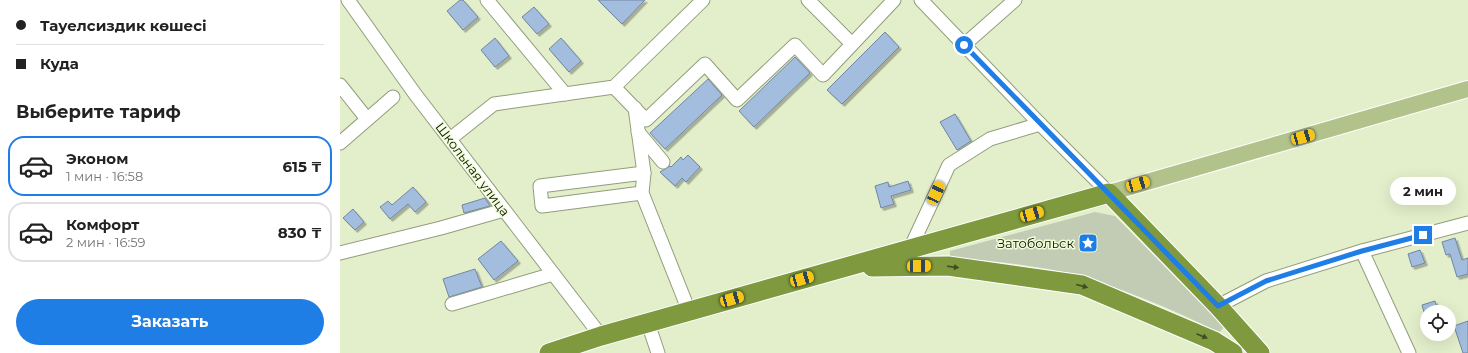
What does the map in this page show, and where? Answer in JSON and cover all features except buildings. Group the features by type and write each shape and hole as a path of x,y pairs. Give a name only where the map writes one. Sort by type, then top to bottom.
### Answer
{"highway":[{"path":"549,353 601,336 1109,193 1218,306 1260,353"},
{"path":"844,267 948,266 1082,285 1214,341 1233,353"}],"main road":[{"path":"1109,193 1468,89"}],"street":[{"name":"Школьная улица","path":"348,0 415,94 601,336"},
{"path":"487,0 565,94"},
{"path":"450,140 494,104 614,87 702,0"},
{"path":"808,0 852,44"},
{"path":"614,87 646,120 705,64 737,100 796,45 823,75 894,0"},
{"path":"921,0 1040,124 1109,193"},
{"path":"964,45 1015,0"},
{"path":"340,85 367,119"},
{"path":"340,143 392,97"},
{"path":"635,108 644,173 642,193 689,311"},
{"path":"910,249 949,165 990,140 1040,124"},
{"path":"638,132 664,162"},
{"path":"642,193 542,206 540,186 644,173"},
{"path":"340,253 441,228 504,210"},
{"path":"1218,306 1266,281 1362,251 1468,223"},
{"path":"1362,251 1409,353"},
{"path":"452,304 553,274"},
{"path":"648,323 658,353"}],"green space":[{"path":"1095,212 1115,216 1224,327 1219,333 1160,305 1124,291 1080,277 1058,271 1024,265 950,258 950,251"}],"place":[{"name":"Затобольск","path":"1088,243"}],"route":[{"path":"964,45 1218,306 1266,281 1362,251 1423,235"}]}
